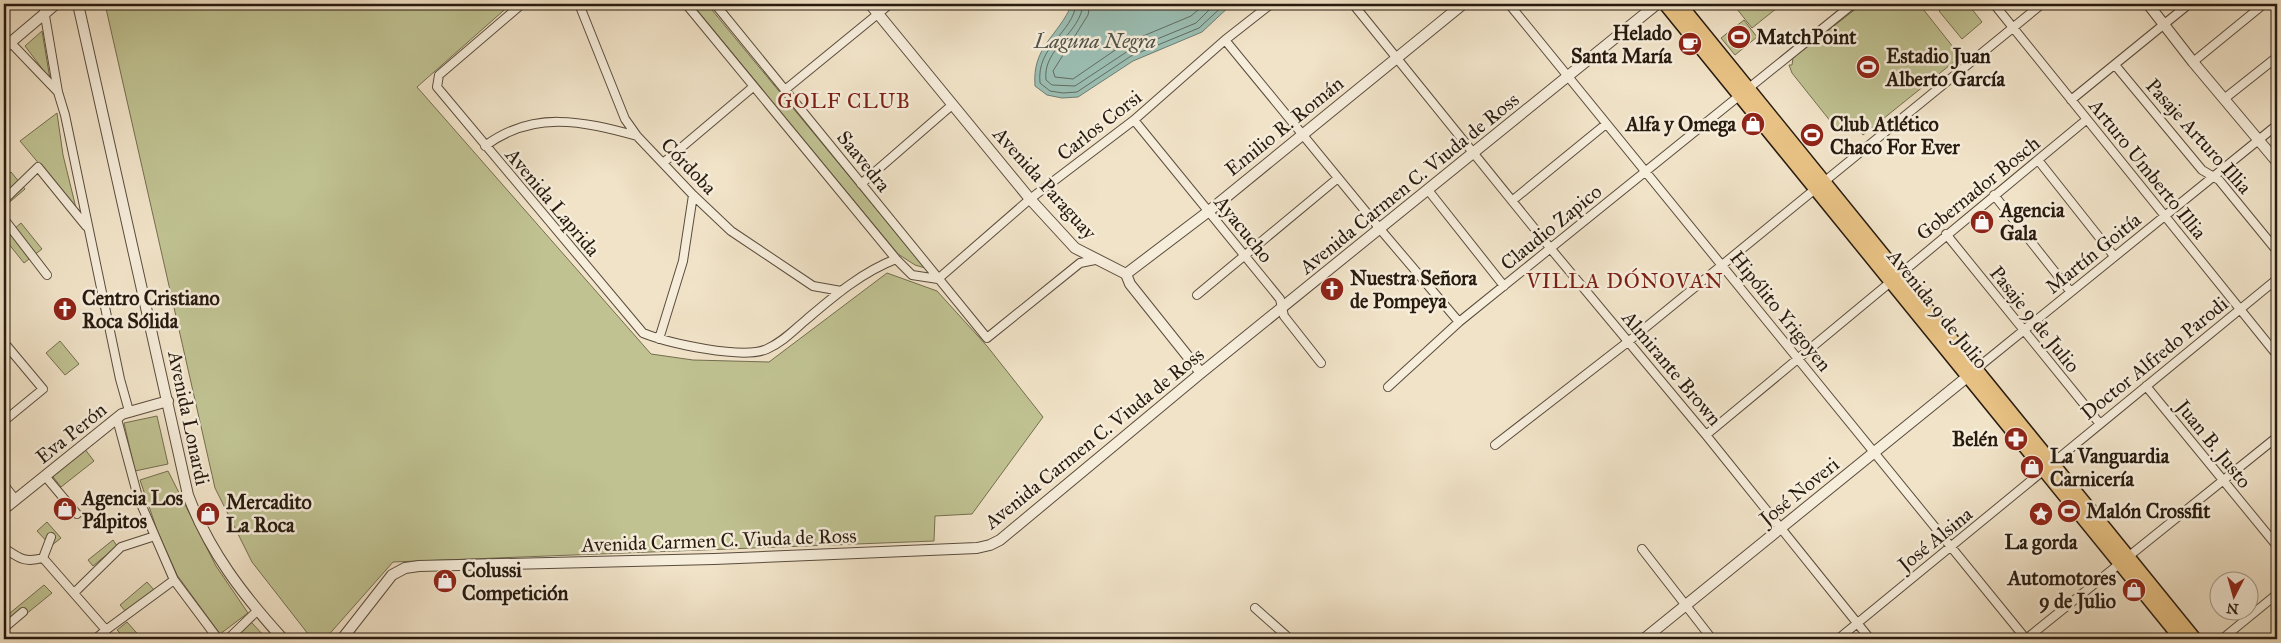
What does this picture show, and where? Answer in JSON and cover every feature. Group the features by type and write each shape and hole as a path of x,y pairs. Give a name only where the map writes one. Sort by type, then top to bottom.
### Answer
{"main road":[{"name":"Avenida 9 de Julio","path":"1665,4 1738,95 1820,185"},
{"name":"Avenida 9 de Julio","path":"1680,4 1748,87 1820,185 2048,467 2125,561 2195,639"},
{"name":"Avenida 9 de Julio","path":"2125,561 2181,639"}],"street":[{"path":"56,4 44,9 8,45 58,92"},
{"name":"Avenida Lonardi","path":"78,4 168,401 180,464 196,518 221,563 257,611 283,639"},
{"name":"Avenida Laprida","path":"522,4 439,75 437,88 643,333 659,339"},
{"name":"Córdoba","path":"579,4 626,120 637,136 692,195 731,232 813,286 841,290"},
{"name":"Saavedra","path":"686,4 896,259 912,274 938,279"},
{"name":"Saavedra","path":"716,4 987,338 1080,263 1095,260"},
{"name":"Avenida Paraguay","path":"870,4 1030,199 1075,248 1095,260 1126,274"},
{"path":"786,90 890,4"},
{"name":"Carlos Corsi","path":"938,279 1030,199 1134,120 1225,40 1271,4"},
{"name":"Almirante Brown","path":"1353,4 1398,57 1551,249 1706,435 1870,639"},
{"name":"Emilio R. Román","path":"1126,274 1209,211 1463,4"},
{"name":"Hipólito Yrigoyen","path":"1509,4 2026,639"},
{"name":"Avenida Carmen C. Viuda de Ross","path":"342,639 392,575 405,568 419,566 714,559 968,548 990,545 1000,540 1201,373 1657,4"},
{"name":"Claudio Zapico","path":"1388,387 1459,322 1748,87 1842,7 1853,4"},
{"name":"Arturo Umberto Illia","path":"1994,4 2277,355"},
{"path":"1495,445 1629,341 2042,4"},
{"path":"2148,4 2193,62 2277,162"},
{"path":"2071,100 2189,4"},
{"path":"2193,62 2264,4"},
{"path":"44,9 58,92 129,411"},
{"path":"1225,40 1459,322"},
{"path":"2224,99 2277,56"},
{"name":"Pasaje Arturo Illia","path":"2115,65 2202,170 2219,180 2277,251"},
{"path":"663,163 754,87"},
{"path":"861,184 952,105"},
{"name":"Ayacucho","path":"1134,120 1280,299 1284,316 1320,363"},
{"name":"Gobernador Bosch","path":"1706,435 1994,194 2086,120"},
{"path":"485,146 500,135 545,121 589,123 637,136"},
{"path":"1513,200 1606,124"},
{"name":"Martín Goitía","path":"1972,372 2277,124"},
{"path":"2038,160 2114,256"},
{"path":"4,200 38,167 87,227"},
{"path":"1197,295 1338,178"},
{"path":"1428,190 1504,286"},
{"path":"1994,194 2070,291"},
{"path":"692,195 683,262 659,339 695,348 745,352 765,350 780,342 841,290 879,265 896,259"},
{"path":"4,219 47,275"},
{"name":"Pasaje 9 de Julio","path":"1946,234 2100,424"},
{"path":"1126,274 1130,284 1201,373"},
{"name":"Doctor Alfredo Parodi","path":"2048,467 2277,279"},
{"path":"4,421 43,389 7,346"},
{"name":"José Noveri","path":"1644,639 1972,372"},
{"name":"Juan B. Justo","path":"2146,386 2277,546"},
{"name":"Eva Perón","path":"4,509 129,411 168,401"},
{"path":"117,419 138,497 174,580 218,639"},
{"path":"2026,639 2277,437"},
{"name":"José Alsina","path":"1838,639 2048,467"},
{"path":"45,476 77,514"},
{"path":"4,485 15,499"},
{"path":"75,592 121,548 155,536"},
{"path":"43,558 51,537"},
{"path":"4,548 18,557 30,561 43,558"},
{"path":"1642,549 1712,639"},
{"path":"43,558 75,592 106,630"},
{"path":"95,639 174,580"},
{"path":"2222,639 2277,594"},
{"path":"1255,608 1290,639"},
{"path":"228,639 257,611"},
{"path":"4,628 24,612"}],"green space":[{"path":"105,4 511,4 417,87 651,354 693,360 769,362 887,273 937,291 987,346 1043,417 972,514 935,516 934,541 393,562 325,639 312,639 252,562 215,488"},
{"path":"692,4 707,4 925,268 915,265 898,254"},
{"name":"MatchPoint","path":"1733,4 1782,4 1752,28"},
{"name":"Estadio Juan Alberto García","path":"1862,4 1929,4 1923,9 1957,52 1955,61 1863,135 1853,122 1839,132 1792,73 1789,65 1792,65 1793,58"},
{"path":"1948,4 1968,4 1982,22 1962,39 1939,11"},
{"name":"MatchPoint","path":"1744,20 1757,37 1735,55 1721,38"},
{"path":"42,31 50,79 25,46"},
{"path":"57,113 63,155 76,208 20,141"},
{"path":"11,172 25,189 4,207 4,178"},
{"path":"21,223 42,249 24,263 4,238"},
{"path":"60,341 79,364 65,375 46,353"},
{"path":"157,416 168,464 135,471 124,423"},
{"path":"84,448 94,461 61,487 50,473"},
{"path":"168,471 216,566 248,613 220,634 177,575 157,530 140,480"},
{"path":"47,522 61,538 51,546 37,531"},
{"path":"113,540 117,546 93,566 88,560"},
{"path":"147,582 155,591 128,614 120,605"},
{"path":"44,585 52,593 4,632 4,618"},
{"path":"127,622 142,639 126,639 117,630"},
{"path":"251,622 267,639 230,639"}],"water":[{"name":"Laguna Negra","path":"1072,4 1232,4 1202,32 1133,61 1078,97 1062,98 1047,95 1035,86 1035,72 1042,51"}],"place":[{"name":"MatchPoint","path":"1739,37"},
{"name":"Helado Santa María","path":"1690,44"},
{"name":"Estadio Juan Alberto García","path":"1868,67"},
{"name":"Alfa y Omega","path":"1753,124"},
{"name":"Club Atlético Chaco For Ever","path":"1812,135"},
{"name":"Agencia Gala","path":"1982,222"},
{"name":"Nuestra Señora de Pompeya","path":"1332,289"},
{"name":"Centro Cristiano Roca Sólida","path":"65,309"},
{"name":"Belén","path":"2016,439"},
{"name":"La Vanguardia Carnicería","path":"2032,467"},
{"name":"Agencia Los Pálpitos","path":"65,509"},
{"name":"Malón Crossfit","path":"2069,511"},
{"name":"Mercadito La Roca","path":"208,514"},
{"name":"La gorda","path":"2041,514"},
{"name":"Colussi Competición","path":"445,581"},
{"name":"Automotores 9 de Julio","path":"2134,590"}],"district":[{"name":"GOLF CLUB","path":"844,101"},
{"name":"VILLA DÓNOVAN","path":"1625,281"}]}
